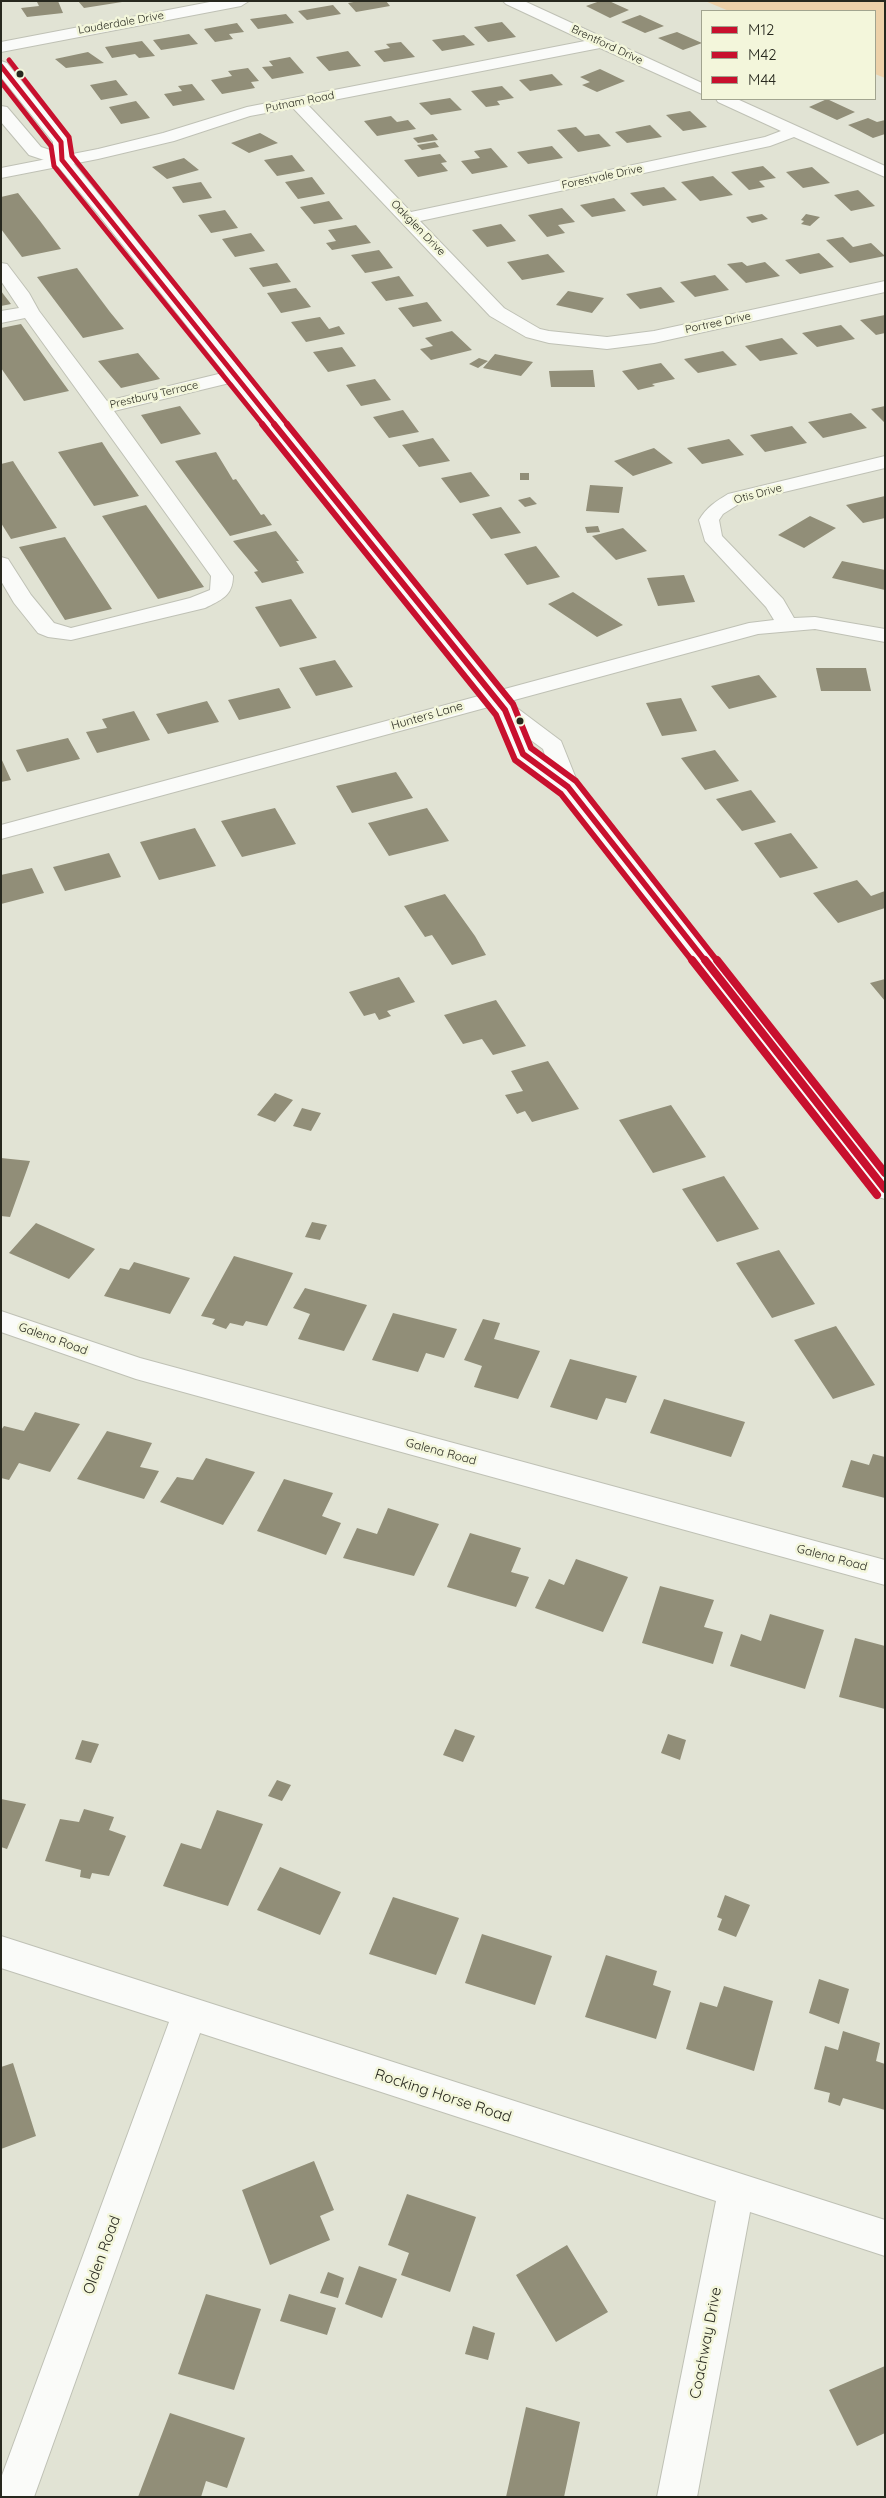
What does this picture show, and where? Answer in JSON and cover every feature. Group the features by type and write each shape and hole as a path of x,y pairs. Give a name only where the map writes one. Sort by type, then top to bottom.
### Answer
{"street":[{"name":"Lauderdale Drive","path":"1,47 241,1"},
{"name":"Brentford Drive","path":"511,1 701,89"},
{"name":"Putnam Road","path":"1,172 168,137 248,112 601,42"},
{"path":"1,66 61,142 62,160"},
{"path":"726,100 885,172"},
{"name":"Oakglen Drive","path":"297,103 497,312 534,333 549,337"},
{"path":"1,111 35,151 62,160 103,209 235,376 500,703 523,754 568,787 885,1189"},
{"name":"Forestvale Drive","path":"408,218 762,142 795,131"},
{"path":"1,268 22,297 30,312 102,408 222,576 222,587 217,594 197,603 71,634 46,628 22,598 1,563"},
{"name":"Portree Drive","path":"549,337 607,343 654,337 885,286"},
{"path":"1,318 30,312"},
{"name":"Prestbury Terrace","path":"102,408 235,376"},
{"name":"Otis Drive","path":"787,624 775,604 712,537 709,520 716,510 735,498 885,462"},
{"name":"Hunters Lane","path":"1,832 500,703 757,628 787,624 815,624 885,636"},
{"name":"Galena Road","path":"1,1321 136,1368 885,1573"},
{"name":"Rocking Horse Road","path":"1,1952 885,2238"},
{"name":"Olden Road","path":"14,2497 189,2014"},
{"name":"Coachway Drive","path":"676,2497 736,2190"}],"shaded area":[{"path":"705,1 885,1 885,78 876,74 876,10 727,10"}],"building":[{"path":"58,1 63,13 27,17 21,8 39,6 37,2"},
{"path":"78,1 122,1 122,2 84,8"},
{"path":"386,1 390,6 356,12 348,3"},
{"path":"600,1 609,1 629,10 610,18 586,6"},
{"path":"333,5 341,14 307,20 298,11"},
{"path":"286,14 294,23 258,29 250,19"},
{"path":"640,15 664,26 645,33 621,22"},
{"path":"502,22 516,37 488,42 474,27"},
{"path":"237,23 244,32 229,34 233,39 215,42 204,29"},
{"path":"677,32 701,43 683,50 658,38"},
{"path":"189,34 198,44 161,50 153,40"},
{"path":"464,35 475,45 442,51 432,40"},
{"path":"142,41 155,56 139,58 135,54 112,58 105,47"},
{"path":"401,42 415,57 384,62 374,51 390,48 386,44"},
{"path":"348,51 361,66 329,71 316,57"},
{"path":"88,52 104,63 66,68 55,59"},
{"path":"290,57 304,73 272,79 262,67 273,66 269,61"},
{"path":"248,68 259,81 251,82 255,88 222,94 211,80 232,76 228,71"},
{"path":"600,69 625,81 597,92 582,85 590,82 580,77"},
{"path":"552,74 563,85 530,91 519,80"},
{"path":"116,80 128,95 101,100 90,85"},
{"path":"192,84 205,100 173,106 164,94 182,91 178,86"},
{"path":"502,86 514,98 497,101 500,105 486,107 471,91"},
{"path":"450,98 462,110 431,115 419,103"},
{"path":"829,100 855,112 837,120 809,107"},
{"path":"136,101 150,118 121,124 109,107"},
{"path":"690,111 707,127 683,131 666,115"},
{"path":"391,116 397,122 408,120 416,129 377,136 364,121"},
{"path":"868,118 877,122 885,120 885,134 873,138 848,125"},
{"path":"650,125 662,137 627,143 615,132"},
{"path":"576,127 585,136 599,134 611,146 578,152 557,130"},
{"path":"260,133 278,143 249,153 231,143"},
{"path":"433,134 438,140 418,143 413,138"},
{"path":"435,142 439,147 422,150 417,145"},
{"path":"552,146 563,158 528,164 517,152"},
{"path":"491,148 508,167 472,174 461,161 480,158 474,151"},
{"path":"440,154 447,162 441,163 448,171 418,177 404,160"},
{"path":"292,155 305,171 277,176 264,160"},
{"path":"184,158 199,170 167,179 152,167"},
{"path":"763,166 776,178 759,181 765,187 749,190 731,172"},
{"path":"812,167 830,183 803,188 786,172"},
{"path":"713,176 733,195 700,201 681,182"},
{"path":"312,177 325,194 298,199 285,182"},
{"path":"201,182 212,198 183,203 172,187"},
{"path":"664,187 677,200 643,206 630,193"},
{"path":"858,190 875,206 851,211 834,195"},
{"path":"18,193 61,249 22,257 1,229 1,197"},
{"path":"614,198 626,211 592,217 580,205"},
{"path":"329,201 343,219 314,224 300,207"},
{"path":"562,208 575,222 558,225 565,233 547,237 528,215"},
{"path":"225,210 238,228 211,233 198,215"},
{"path":"762,214 768,219 752,223 746,217"},
{"path":"806,214 820,217 810,226 801,224 804,221 801,220"},
{"path":"501,224 516,241 487,247 472,230"},
{"path":"356,225 371,243 332,250 326,243 336,241 328,230"},
{"path":"251,233 265,251 235,257 222,239"},
{"path":"843,237 853,247 871,243 885,256 850,263 826,240"},
{"path":"379,250 393,268 365,273 351,255"},
{"path":"819,253 834,267 800,274 785,260"},
{"path":"548,254 565,272 522,280 507,262"},
{"path":"742,262 747,266 765,262 780,276 746,283 727,264"},
{"path":"277,263 291,282 263,287 249,268"},
{"path":"77,268 124,329 83,338 37,277"},
{"path":"715,275 729,290 695,297 680,282"},
{"path":"399,276 414,296 386,301 371,282"},
{"path":"661,287 675,302 640,309 626,294"},
{"path":"296,288 311,307 281,313 267,293"},
{"path":"1,291 4,295 11,304 1,306"},
{"path":"568,291 604,298 592,313 556,305"},
{"path":"427,302 442,321 413,327 398,308"},
{"path":"885,315 885,333 876,335 860,320"},
{"path":"320,317 329,329 339,326 345,334 306,342 291,322"},
{"path":"21,324 69,391 24,401 1,368 1,328"},
{"path":"841,325 855,339 817,347 802,333"},
{"path":"452,331 472,350 431,360 420,349 433,346 425,338"},
{"path":"782,338 798,354 760,361 745,346"},
{"path":"342,347 356,366 328,372 313,352"},
{"path":"723,351 737,365 698,373 684,359"},
{"path":"138,353 160,379 121,388 98,361"},
{"path":"495,354 533,362 521,376 483,368"},
{"path":"479,358 488,361 478,368 469,364"},
{"path":"661,363 675,379 652,384 655,386 638,390 622,371"},
{"path":"593,370 595,387 551,387 549,371"},
{"path":"375,379 391,400 361,406 346,385"},
{"path":"180,406 201,434 161,444 141,415"},
{"path":"885,406 885,423 871,409"},
{"path":"403,410 419,432 389,438 373,417"},
{"path":"851,413 867,428 823,438 808,422"},
{"path":"792,426 807,443 765,452 750,435"},
{"path":"433,438 450,461 419,467 402,445"},
{"path":"729,439 744,455 702,464 687,448"},
{"path":"102,442 139,496 94,506 58,452"},
{"path":"654,448 673,463 633,476 614,461"},
{"path":"216,452 233,480 236,479 261,515 264,514 272,525 230,536 175,461"},
{"path":"13,461 57,528 11,539 1,523 1,464"},
{"path":"471,472 490,496 460,503 441,478"},
{"path":"520,473 529,473 529,480 520,480"},
{"path":"590,485 623,487 619,513 586,511"},
{"path":"885,496 885,518 863,523 846,505"},
{"path":"530,497 537,504 525,507 518,500"},
{"path":"146,505 204,587 158,599 102,516"},
{"path":"501,507 521,533 491,539 472,514"},
{"path":"810,516 836,528 804,548 778,535"},
{"path":"598,526 600,532 587,533 585,527"},
{"path":"623,528 647,551 616,560 592,536"},
{"path":"276,531 299,561 296,561 304,573 262,583 254,572 258,571 233,541"},
{"path":"65,537 112,609 65,620 19,547"},
{"path":"536,546 560,577 527,585 504,554"},
{"path":"842,561 885,570 885,590 832,578"},
{"path":"684,575 695,602 658,606 647,578"},
{"path":"573,592 623,625 597,637 548,604"},
{"path":"291,599 317,638 280,647 255,607"},
{"path":"335,660 353,687 316,696 299,668"},
{"path":"816,668 866,668 871,691 821,691"},
{"path":"759,675 777,697 729,709 711,686"},
{"path":"279,688 291,708 239,720 228,700"},
{"path":"681,698 697,731 662,736 646,703"},
{"path":"207,701 219,722 168,734 156,714"},
{"path":"134,711 150,740 97,753 86,732 107,728 102,719"},
{"path":"68,738 80,759 27,772 16,750"},
{"path":"715,750 739,781 705,790 681,758"},
{"path":"1,758 11,780 1,782"},
{"path":"396,772 413,798 352,813 336,786"},
{"path":"751,790 776,822 742,831 716,799"},
{"path":"275,808 296,844 242,857 221,821"},
{"path":"427,808 449,841 389,856 368,823"},
{"path":"195,828 216,866 159,880 140,842"},
{"path":"791,833 818,868 780,878 754,843"},
{"path":"109,853 121,877 65,891 53,867"},
{"path":"32,868 44,893 1,904 1,875"},
{"path":"857,880 871,896 885,891 885,908 838,923 813,893"},
{"path":"445,894 486,955 452,965 432,935 425,937 404,906"},
{"path":"399,977 415,1002 387,1011 391,1016 379,1020 375,1013 364,1016 349,992"},
{"path":"885,979 885,1001 870,983"},
{"path":"496,1000 526,1046 493,1055 482,1039 463,1044 444,1015"},
{"path":"548,1061 579,1109 532,1122 525,1111 517,1114 505,1095 523,1091 511,1071"},
{"path":"275,1093 293,1100 275,1122 257,1115"},
{"path":"671,1105 706,1157 653,1173 619,1120"},
{"path":"302,1108 321,1113 311,1131 293,1126"},
{"path":"1,1158 30,1161 10,1217 1,1216"},
{"path":"724,1176 759,1229 717,1242 682,1189"},
{"path":"312,1222 327,1225 320,1240 305,1237"},
{"path":"36,1223 95,1249 69,1279 9,1253"},
{"path":"779,1250 815,1304 772,1318 736,1263"},
{"path":"234,1256 293,1273 267,1326 246,1321 243,1326 230,1323 226,1329 212,1324 215,1319 201,1316"},
{"path":"134,1262 190,1278 170,1314 104,1296 120,1268 129,1270"},
{"path":"305,1288 367,1305 344,1351 298,1339 310,1314 293,1308"},
{"path":"393,1313 457,1329 444,1358 426,1353 418,1372 372,1360"},
{"path":"483,1319 500,1323 494,1339 540,1351 518,1399 474,1387 482,1366 464,1360"},
{"path":"836,1326 875,1385 833,1399 794,1340"},
{"path":"570,1359 637,1376 626,1403 606,1398 597,1420 550,1407"},
{"path":"664,1399 745,1422 731,1457 650,1433"},
{"path":"35,1412 80,1424 50,1472 19,1463 9,1480 1,1478 1,1430 4,1426 24,1431"},
{"path":"107,1431 152,1443 140,1467 159,1471 144,1499 77,1479"},
{"path":"873,1454 885,1457 885,1498 842,1487 851,1460 869,1465"},
{"path":"206,1458 255,1472 223,1525 160,1502 177,1477 193,1480"},
{"path":"284,1479 333,1493 322,1516 341,1523 326,1555 257,1531"},
{"path":"388,1508 439,1524 414,1576 343,1558 357,1528 377,1534"},
{"path":"470,1533 521,1548 511,1572 529,1577 516,1607 447,1587"},
{"path":"576,1559 628,1577 603,1632 535,1608 549,1579 564,1585"},
{"path":"660,1586 714,1600 704,1627 723,1632 713,1664 642,1643"},
{"path":"770,1614 824,1630 805,1689 730,1666 741,1634 761,1641"},
{"path":"855,1638 885,1646 885,1709 839,1697"},
{"path":"455,1729 475,1736 463,1762 443,1755"},
{"path":"668,1734 686,1740 680,1760 661,1753"},
{"path":"82,1740 99,1744 91,1763 75,1759"},
{"path":"277,1780 291,1785 282,1801 268,1796"},
{"path":"1,1799 26,1804 7,1849 1,1847"},
{"path":"84,1809 114,1817 109,1830 126,1836 109,1876 92,1873 90,1879 80,1877 81,1870 45,1861 60,1819 79,1822"},
{"path":"217,1810 263,1824 228,1906 163,1886 181,1843 201,1849"},
{"path":"280,1867 341,1892 320,1935 257,1910"},
{"path":"725,1895 750,1905 736,1937 718,1930 722,1919 717,1917"},
{"path":"393,1897 459,1918 436,1975 369,1954"},
{"path":"482,1934 552,1956 535,2005 465,1983"},
{"path":"606,1955 657,1971 653,1985 671,1991 656,2039 585,2017"},
{"path":"819,1979 849,1989 839,2024 809,2013"},
{"path":"724,1986 773,2001 754,2071 686,2049 700,2002 717,2007"},
{"path":"843,2031 880,2043 876,2061 885,2064 885,2110 843,2098 840,2106 828,2102 830,2093 814,2089 825,2046 838,2050"},
{"path":"13,2063 36,2136 1,2149 1,2067"},
{"path":"314,2161 334,2210 320,2216 330,2240 270,2265 242,2190"},
{"path":"407,2194 476,2217 450,2292 401,2275 409,2253 388,2245"},
{"path":"567,2245 608,2312 556,2342 516,2275"},
{"path":"359,2266 397,2279 382,2318 345,2304"},
{"path":"328,2272 344,2278 338,2298 320,2293"},
{"path":"206,2294 261,2309 234,2390 178,2374"},
{"path":"289,2294 336,2308 327,2335 280,2321"},
{"path":"473,2326 495,2333 488,2360 465,2354"},
{"path":"885,2366 885,2433 857,2446 829,2390"},
{"path":"526,2407 580,2422 564,2497 506,2497"},
{"path":"170,2413 245,2438 227,2488 206,2481 201,2497 138,2497"}],"transit line":[{"name":"M44","path":"9,60 69,137 72,156 513,704 531,748 576,781 885,1173"},
{"name":"M12","path":"1,66 61,142 62,160 505,710 523,754 568,787 885,1189"},
{"name":"M42","path":"1,82 51,146 54,166 496,715 515,760 561,794 877,1195"}]}
